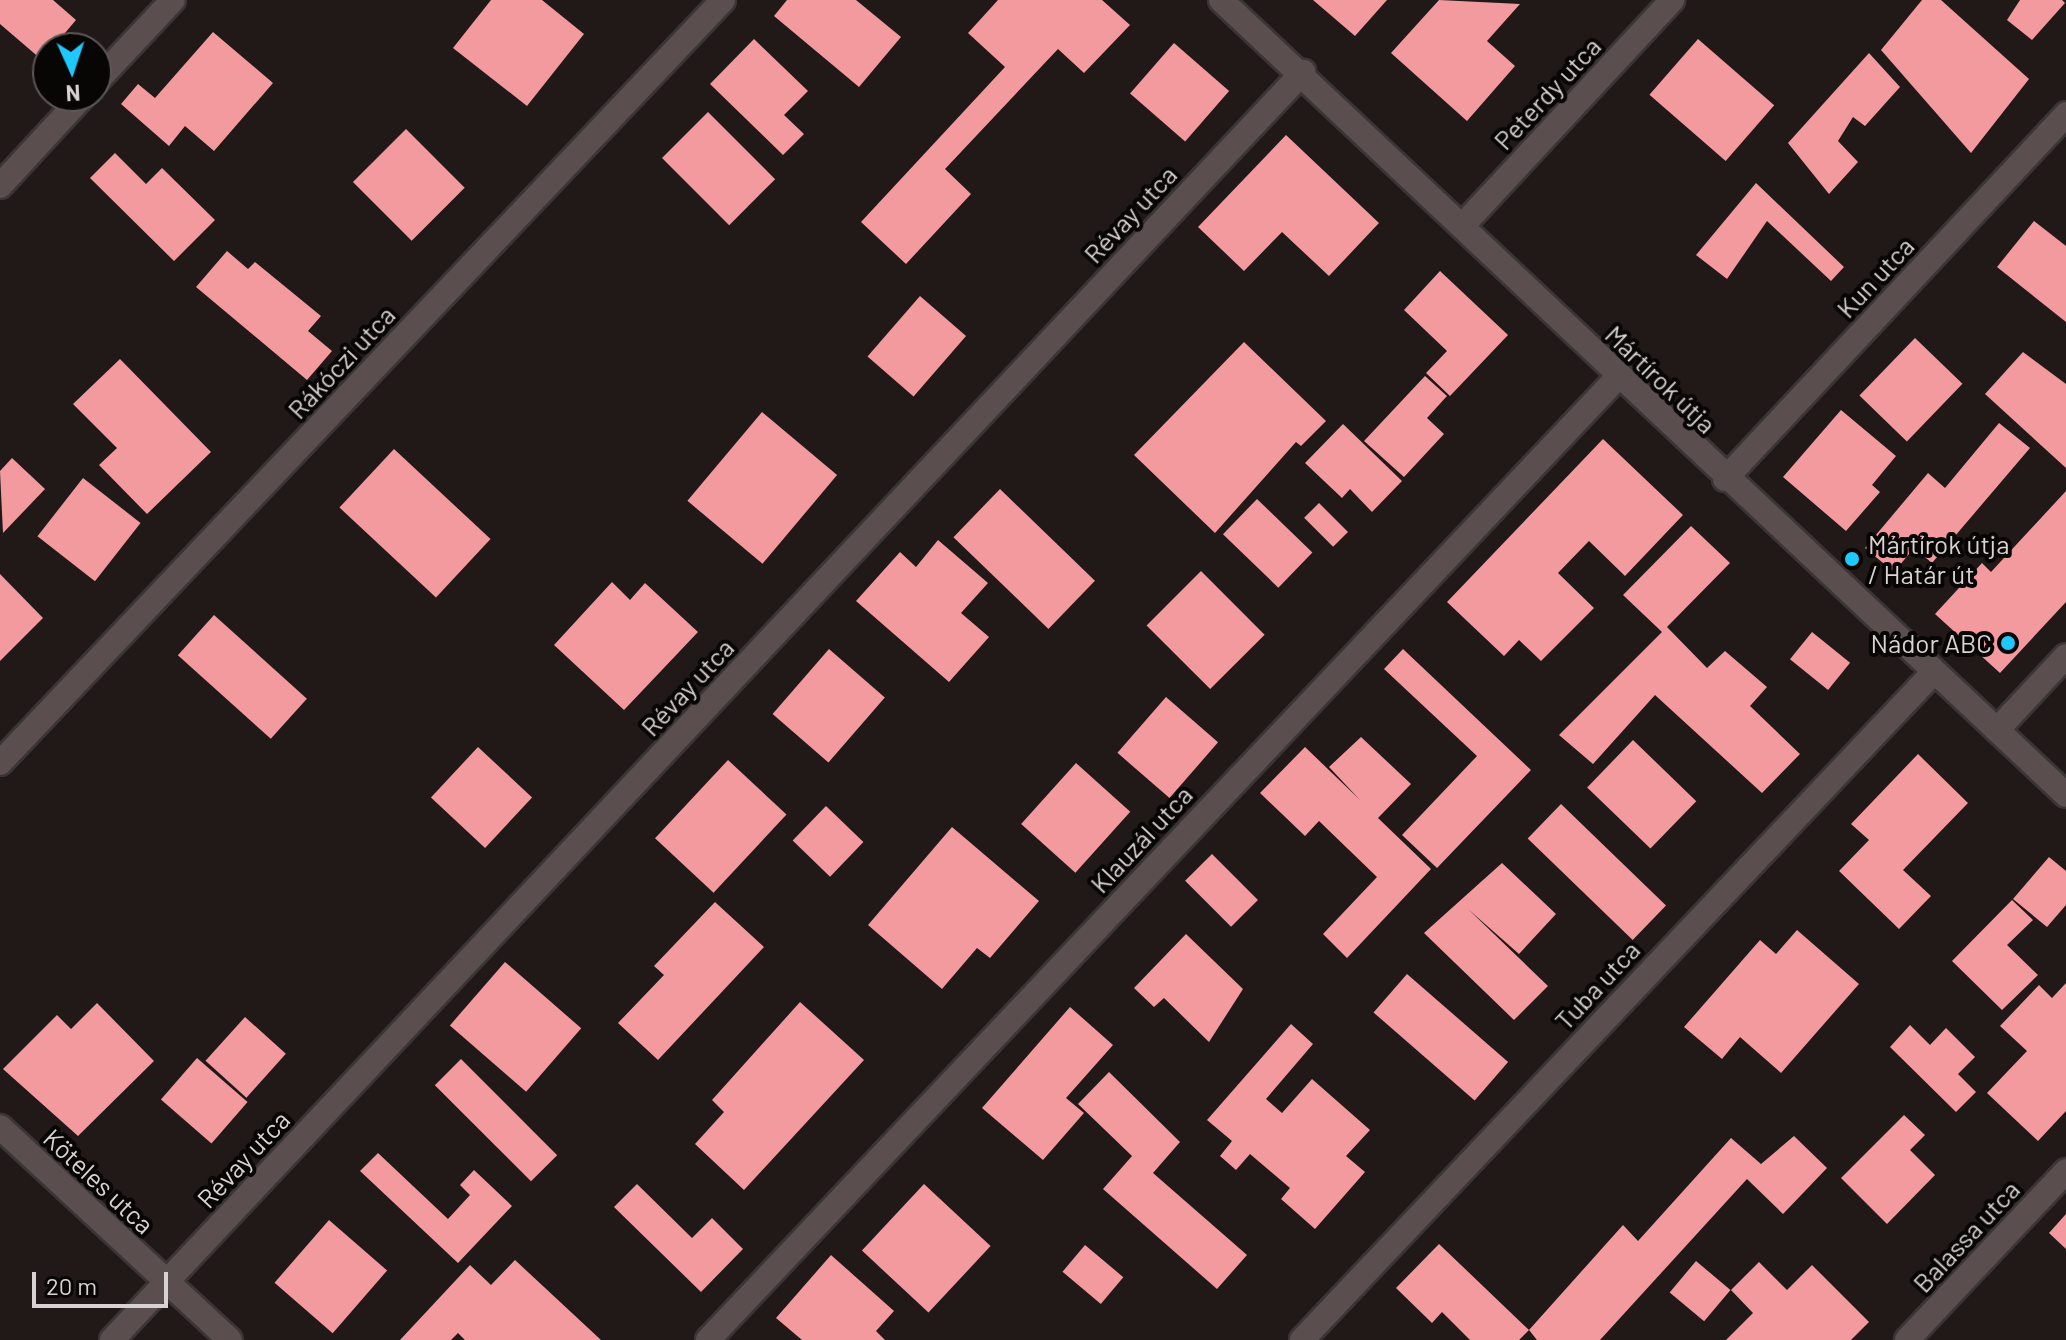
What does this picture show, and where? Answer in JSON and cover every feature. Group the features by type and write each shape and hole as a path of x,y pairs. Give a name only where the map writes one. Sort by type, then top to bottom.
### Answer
{"street":[{"path":"112,65 173,0"},
{"name":"Rákóczi utca","path":"0,763 723,0"},
{"name":"Mártírok útja","path":"1221,0 1303,72 1464,224 1617,378 2066,795"},
{"name":"Peterdy utca","path":"1464,224 1672,0"},
{"name":"Révay utca","path":"112,1340 1303,72"},
{"path":"0,186 68,112"},
{"name":"Kun utca","path":"1725,479 2066,114"},
{"name":"Klauzál utca","path":"708,1340 1617,378"},
{"path":"1997,730 2066,656"},
{"name":"Tuba utca","path":"1302,1340 1934,672"},
{"name":"Köteles utca","path":"0,1127 230,1340"},
{"name":"Balassa utca","path":"1907,1340 2066,1171"}],"building":[{"path":"0,0 53,0 76,20 66,32 32,32 32,51 0,24"},
{"path":"491,0 542,0 584,34 527,106 453,48"},
{"path":"787,0 856,0 901,37 859,87 774,16"},
{"path":"998,0 1102,0 1130,25 1084,73 1058,49 945,169 971,194 906,264 861,222 1005,67 968,33"},
{"path":"1313,0 1387,0 1355,36"},
{"path":"1439,0 1520,4 1487,41 1515,66 1467,121 1391,53"},
{"path":"1922,0 1941,0 2029,79 1971,153 1881,50"},
{"path":"2020,0 2062,0 2065,3 2032,40 2007,20"},
{"path":"213,32 273,83 214,151 185,126 169,146 121,104 138,84 155,98"},
{"path":"754,39 808,91 784,115 804,134 783,155 710,84"},
{"path":"1698,39 1774,105 1726,161 1649,95"},
{"path":"1174,43 1229,91 1185,141 1130,94"},
{"path":"1869,53 1900,87 1865,126 1853,117 1838,141 1858,162 1829,194 1788,143"},
{"path":"708,112 775,179 729,225 662,158"},
{"path":"406,129 465,188 412,241 353,182"},
{"path":"1286,135 1379,223 1329,276 1282,232 1244,271 1198,227"},
{"path":"115,153 146,184 162,168 215,220 174,261 90,178"},
{"path":"1756,183 1844,267 1831,281 1767,221 1727,279 1696,255"},
{"path":"2034,221 2066,246 2066,322 1997,267"},
{"path":"227,251 248,269 255,262 321,316 308,331 332,351 307,380 196,287"},
{"path":"1440,271 1508,335 1450,396 1426,373 1447,351 1404,310"},
{"path":"920,296 966,336 914,396 868,356"},
{"path":"1915,338 1962,384 1907,441 1859,396"},
{"path":"1244,342 1326,421 1301,446 1296,442 1215,533 1134,455"},
{"path":"2023,352 2066,384 2066,468 1985,394"},
{"path":"120,359 211,452 147,514 99,465 117,448 73,404"},
{"path":"1425,376 1447,396 1427,418 1444,434 1404,477 1364,441"},
{"path":"1841,410 1896,456 1872,485 1880,492 1846,531 1783,477"},
{"path":"762,412 837,475 763,564 687,501"},
{"path":"1999,423 2030,448 1932,563 1914,548 1894,572 1865,548 1928,473 1945,488"},
{"path":"1343,424 1402,481 1372,512 1350,489 1342,498 1305,463"},
{"path":"1603,439 1683,515 1625,576 1589,541 1558,573 1594,608 1541,661 1519,640 1504,656 1447,602"},
{"path":"394,449 491,539 436,598 339,508"},
{"path":"12,458 45,489 3,533 0,471"},
{"path":"83,478 141,523 95,581 37,536"},
{"path":"1000,489 1095,581 1048,629 953,537"},
{"path":"2066,491 2066,602 2000,673 1935,614 1982,563 1991,572"},
{"path":"1257,499 1312,552 1278,588 1223,534"},
{"path":"1319,503 1348,532 1333,547 1304,518"},
{"path":"1691,526 1730,563 1667,627 1707,668 1725,651 1767,687 1750,706 1800,754 1762,793 1655,695 1593,764 1559,735 1662,632 1623,595"},
{"path":"938,540 988,583 961,613 989,637 949,682 856,601 900,552 916,567"},
{"path":"1201,571 1265,635 1210,689 1147,625"},
{"path":"0,574 43,618 0,661"},
{"path":"612,582 630,600 645,583 698,632 624,710 554,645"},
{"path":"214,615 307,699 271,739 178,655"},
{"path":"1812,632 1850,663 1828,690 1790,659"},
{"path":"829,649 885,698 828,762 773,714"},
{"path":"1403,649 1531,770 1437,868 1402,835 1477,756 1384,669"},
{"path":"1166,697 1218,742 1170,798 1117,753"},
{"path":"1361,737 1411,784 1378,818 1431,869 1347,958 1323,934 1377,877 1319,821 1305,836 1260,793 1305,747 1360,800 1329,767"},
{"path":"1633,740 1696,801 1650,849 1587,787"},
{"path":"478,747 532,797 485,848 431,797"},
{"path":"1918,754 1968,803 1903,870 1931,896 1899,929 1839,871 1869,840 1851,824"},
{"path":"728,760 787,815 714,893 655,838"},
{"path":"1076,763 1130,812 1075,873 1021,824"},
{"path":"1561,804 1666,905 1633,940 1528,839"},
{"path":"826,806 863,842 830,877 793,841"},
{"path":"952,827 1039,901 990,958 977,948 942,989 868,925"},
{"path":"1212,854 1258,900 1231,927 1185,881"},
{"path":"2049,857 2066,871 2066,905 2047,927 2013,899"},
{"path":"1502,863 1556,914 1519,954 1468,909 1548,986 1514,1020 1424,933"},
{"path":"2012,900 2033,920 2007,945 2038,975 2002,1010 1952,961"},
{"path":"715,902 764,947 658,1060 618,1023 664,975 654,966"},
{"path":"1797,930 1859,984 1781,1073 1740,1037 1722,1059 1684,1027 1760,940 1776,954"},
{"path":"1186,934 1243,989 1209,1042 1164,998 1154,1007 1134,988"},
{"path":"505,962 581,1028 526,1092 450,1025"},
{"path":"1407,974 1508,1062 1475,1100 1374,1012"},
{"path":"2066,983 2066,1111 2038,1141 1987,1093 2027,1051 2000,1026 2039,985 2052,998"},
{"path":"800,1002 864,1060 744,1190 695,1144 724,1112 712,1100"},
{"path":"97,1003 154,1061 78,1136 3,1069 57,1015 71,1029"},
{"path":"1070,1007 1113,1045 1066,1098 1084,1113 1043,1160 982,1108"},
{"path":"245,1017 286,1054 246,1098 206,1061"},
{"path":"1291,1024 1313,1044 1266,1099 1282,1113 1312,1079 1370,1130 1346,1156 1365,1172 1315,1229 1281,1199 1290,1188 1250,1154 1236,1170 1220,1156 1232,1141 1207,1120"},
{"path":"1910,1025 1930,1045 1946,1028 1975,1057 1958,1074 1976,1092 1956,1112 1890,1047"},
{"path":"197,1058 248,1102 211,1143 161,1100"},
{"path":"461,1059 557,1155 531,1181 435,1085"},
{"path":"1109,1072 1180,1142 1153,1173 1247,1255 1217,1289 1103,1189 1132,1156 1078,1104"},
{"path":"1904,1115 1925,1135 1910,1150 1935,1175 1887,1224 1841,1178"},
{"path":"1794,1136 1827,1168 1783,1214 1747,1179 1600,1340 1537,1340 1529,1330 1623,1225 1638,1241 1731,1138 1761,1164"},
{"path":"378,1153 448,1219 470,1195 460,1185 474,1170 512,1206 458,1263 360,1171"},
{"path":"637,1184 692,1238 712,1218 743,1249 701,1292 614,1207"},
{"path":"924,1184 991,1246 928,1313 862,1251"},
{"path":"2066,1214 2066,1249 2049,1233"},
{"path":"329,1220 387,1271 333,1333 275,1283"},
{"path":"1439,1244 1529,1330 1519,1340 1470,1340 1442,1312 1432,1323 1396,1288"},
{"path":"1085,1245 1123,1277 1101,1304 1063,1272"},
{"path":"831,1255 894,1311 876,1331 885,1340 802,1340 776,1318"},
{"path":"515,1260 601,1340 465,1340 458,1333 451,1340 400,1340 470,1265 491,1285"},
{"path":"1696,1261 1730,1290 1704,1321 1670,1292"},
{"path":"1759,1262 1787,1290 1812,1265 1869,1322 1851,1340 1726,1340 1753,1313 1731,1290"}],"place":[{"name":"Mártírok útja / Határ út","path":"1852,559"},
{"name":"Nádor ABC","path":"2008,643"}]}
